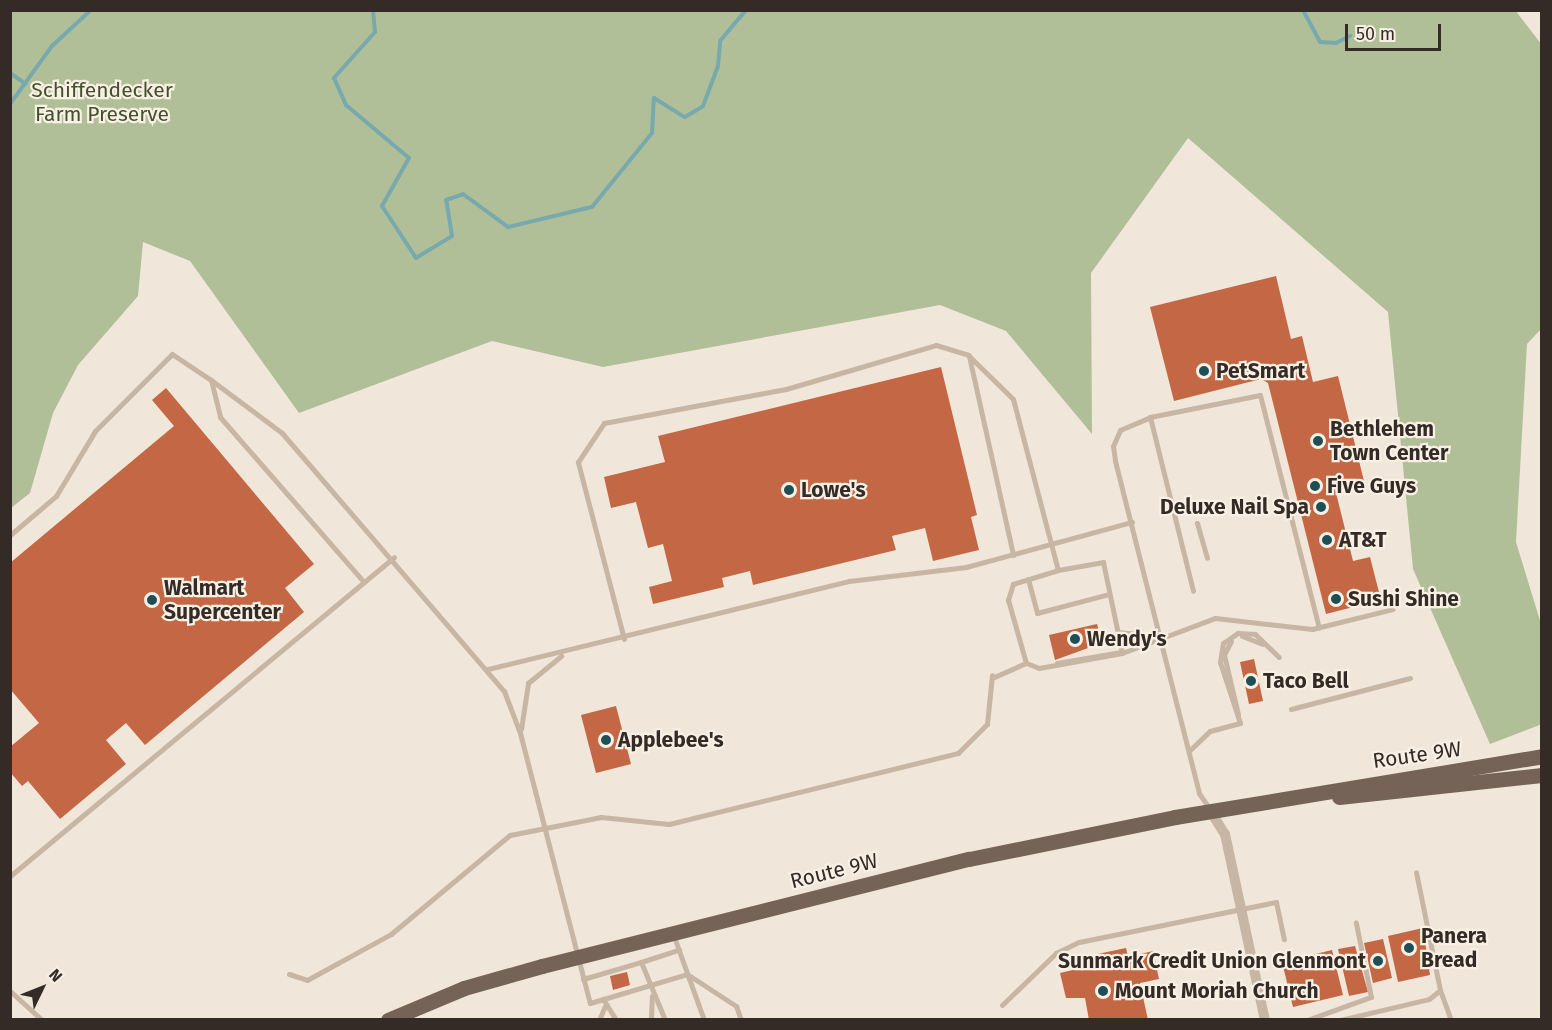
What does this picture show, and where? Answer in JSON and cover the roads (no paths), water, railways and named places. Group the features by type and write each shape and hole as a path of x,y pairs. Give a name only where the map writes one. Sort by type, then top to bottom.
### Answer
{"main road":[{"name":"Route 9W","path":"388,1020 404,1016 481,982 1003,851 1211,812 1299,799 1542,756"},
{"name":"Route 9W","path":"1299,799 1388,795 1542,775"}],"street":[{"path":"1211,812 1225,834 1265,1020"}],"lane":[{"path":"624,639 578,462 604,423 786,390 936,345 968,355 1013,399 1058,570"},
{"path":"10,535 56,496 95,431 172,354 282,433 353,519 394,557 488,669 508,700 520,733 575,957 590,1003 604,1002 687,974"},
{"path":"968,355 1013,555"},
{"path":"211,380 220,417 364,582"},
{"path":"1211,812 1199,793 1113,446 1120,430 1150,417 1252,393 1263,399 1318,628"},
{"path":"1150,417 1193,591"},
{"path":"488,669 565,654 849,581 927,575 1013,555 1132,522"},
{"path":"1197,523 1207,558"},
{"path":"10,876 394,557"},
{"path":"1026,663 1008,600 1013,584 1058,570 1103,562 1122,653"},
{"path":"1028,579 1037,614 1109,594"},
{"path":"290,974 307,980 391,933 494,844 544,829 601,817 669,824 958,753 987,724 992,677 1026,663 1040,668 1122,653 1161,636 1225,617 1318,628 1393,609"},
{"path":"1117,632 1161,636"},
{"path":"1189,751 1210,731 1240,723 1224,655 1228,643 1246,636 1279,657"},
{"path":"520,733 528,683 565,654"},
{"path":"1291,708 1410,678"},
{"path":"1416,872 1426,908 1440,990 1451,1020"},
{"path":"1002,1005 1031,976 1071,944 1176,926 1276,902 1284,939"},
{"path":"1307,1020 1371,996 1356,923"},
{"path":"673,933 704,1020"},
{"path":"583,979 679,950"},
{"path":"641,962 652,996 665,1020"},
{"path":"687,974 736,1006 741,1020"},
{"path":"1340,1020 1429,999 1440,990"},
{"path":"10,991 42,1020"},
{"path":"651,1020 652,996"},
{"path":"598,1020 604,1002"},
{"path":"604,1002 616,1020"}],"waterway":[{"path":"10,104 52,46 91,10"},
{"path":"373,10 375,32 334,78 346,105 409,158 382,206 416,258 452,236 446,200 463,194 508,227 592,207 652,133 654,98 685,117 703,106 718,66 720,41 746,10"},
{"path":"1303,10 1320,42 1336,43 1350,36"},
{"path":"10,73 26,84"}],"place":[{"name":"PetSmart","path":"1204,371"},
{"name":"Bethlehem Town Center","path":"1318,441"},
{"name":"Five Guys","path":"1315,486"},
{"name":"Lowe's","path":"789,490"},
{"name":"Deluxe Nail Spa","path":"1321,507"},
{"name":"AT&T","path":"1327,540"},
{"name":"Sushi Shine","path":"1336,599"},
{"name":"Walmart Supercenter","path":"152,600"},
{"name":"Wendy's","path":"1075,639"},
{"name":"Taco Bell","path":"1251,681"},
{"name":"Applebee's","path":"606,740"},
{"name":"Panera Bread","path":"1409,948"},
{"name":"Sunmark Credit Union Glenmont","path":"1378,961"},
{"name":"Mount Moriah Church","path":"1103,991"}],"park label":[{"name":"Schiffendecker Farm Preserve","path":"102,102"}]}
